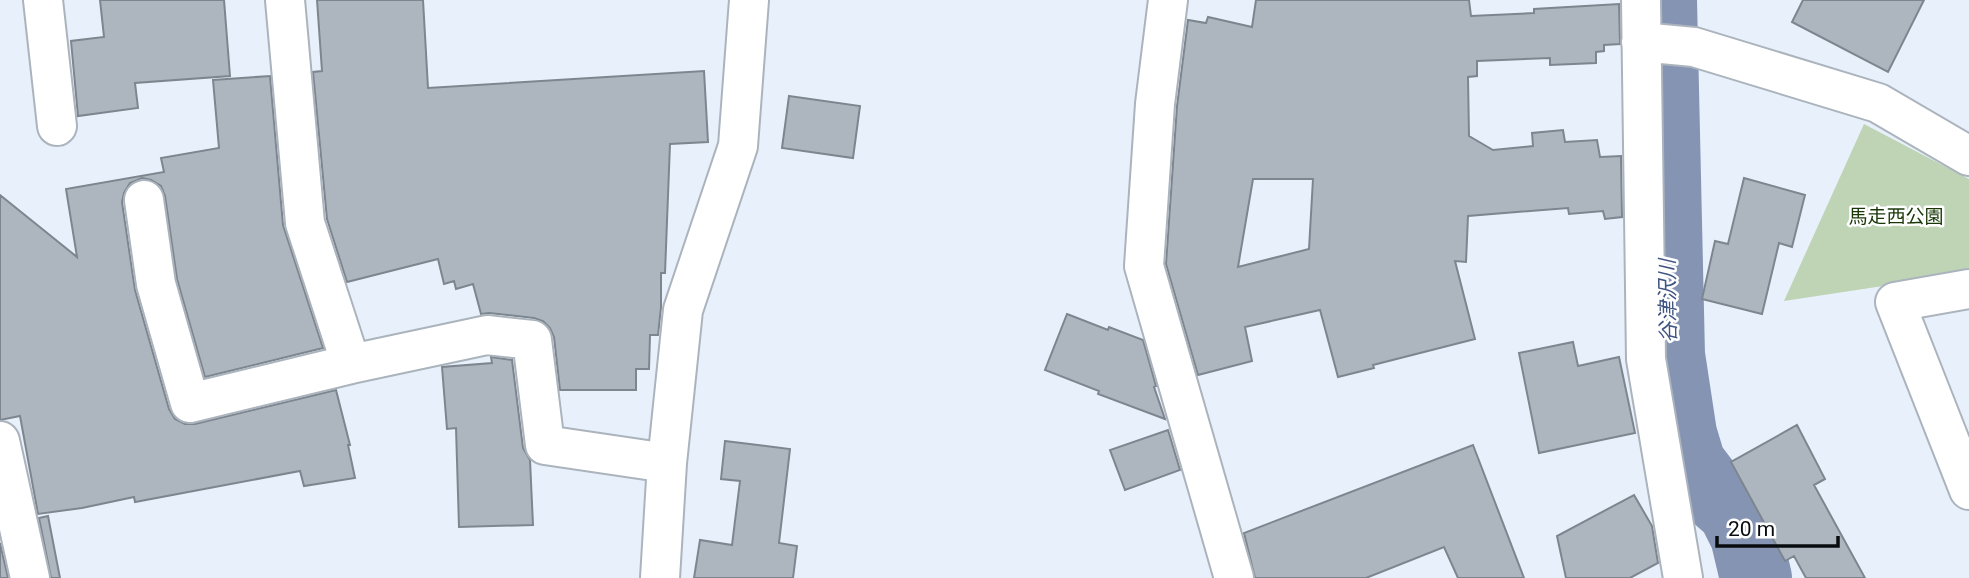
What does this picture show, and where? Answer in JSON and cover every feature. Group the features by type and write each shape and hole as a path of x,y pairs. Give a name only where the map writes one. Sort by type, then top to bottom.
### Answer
{"street":[{"path":"43,0 57,127"},
{"path":"285,0 305,223 351,364"},
{"path":"660,578 667,463 683,310 738,146 749,0"},
{"path":"1168,0 1155,104 1144,266 1234,578"},
{"path":"1641,0 1646,359 1684,578"},
{"path":"1641,42 1694,47 1878,103 1969,156"},
{"path":"144,200 156,284 190,403 487,335 531,340 545,445 667,463"},
{"path":"1969,289 1895,302 1969,490"},
{"path":"0,442 30,578"}],"green space":[{"name":"馬走西公園","path":"1864,124 1969,179 1969,273 1784,301"}],"building":[{"path":"100,0 224,0 230,76 135,83 138,108 78,116 71,41 104,37"},
{"path":"317,0 423,0 428,88 704,71 708,142 670,144 665,273 661,273 658,335 650,335 649,369 636,369 636,390 560,390 554,337 550,328 543,321 534,318 481,314 473,284 456,289 454,281 444,284 438,259 347,282 327,219 313,72 322,71"},
{"path":"1256,0 1469,0 1471,16 1534,13 1534,9 1619,4 1620,44 1604,45 1604,51 1596,52 1596,63 1550,65 1550,58 1477,61 1477,76 1468,77 1469,136 1493,150 1533,146 1532,133 1563,130 1565,142 1597,140 1600,157 1621,156 1622,217 1605,219 1603,211 1569,214 1568,208 1468,216 1466,262 1455,261 1475,339 1373,365 1374,368 1338,377 1320,310 1245,327 1252,361 1198,375 1166,264 1177,106 1188,20 1206,23 1208,17 1252,27","holes":["1253,179 1313,179 1309,249 1238,267"]},
{"path":"1803,0 1924,0 1888,72 1792,22"},
{"path":"270,76 283,225 323,348 205,377 177,279 165,196 161,186 142,178 130,183 122,202 135,290 169,409 175,419 185,424 195,424 336,390 355,478 304,486 300,471 135,502 134,497 38,514 20,416 0,420 0,195 77,257 66,189 164,172 161,158 219,148 213,80"},
{"path":"789,96 860,106 853,158 782,148"},
{"path":"1744,178 1805,195 1792,247 1779,243 1762,314 1702,299 1715,241 1728,244"},
{"path":"1067,314 1143,340 1165,419 1098,394 1099,391 1045,370"},
{"path":"1573,342 1578,366 1619,357 1635,433 1539,453 1519,353"},
{"path":"491,357 512,360 523,448 530,460 533,525 459,527 456,428 447,429 442,367 492,363"},
{"path":"1797,425 1825,479 1814,485 1865,578 1806,578 1794,556 1785,561 1731,462"},
{"path":"1168,430 1180,470 1125,490 1110,450"},
{"path":"725,441 790,449 779,543 797,546 793,578 694,578 700,540 732,545 740,481 721,479"},
{"path":"1473,445 1524,578 1458,578 1444,547 1366,578 1255,578 1244,533"},
{"path":"1634,495 1652,526 1658,563 1630,578 1566,578 1557,536"},
{"path":"48,516 60,578 51,578 39,518"},
{"path":"0,543 8,578 0,578"}],"waterway":[{"name":"谷津沢川","path":"1661,0 1669,355 1681,434 1690,464 1709,489 1733,510 1746,536 1756,578"}]}
